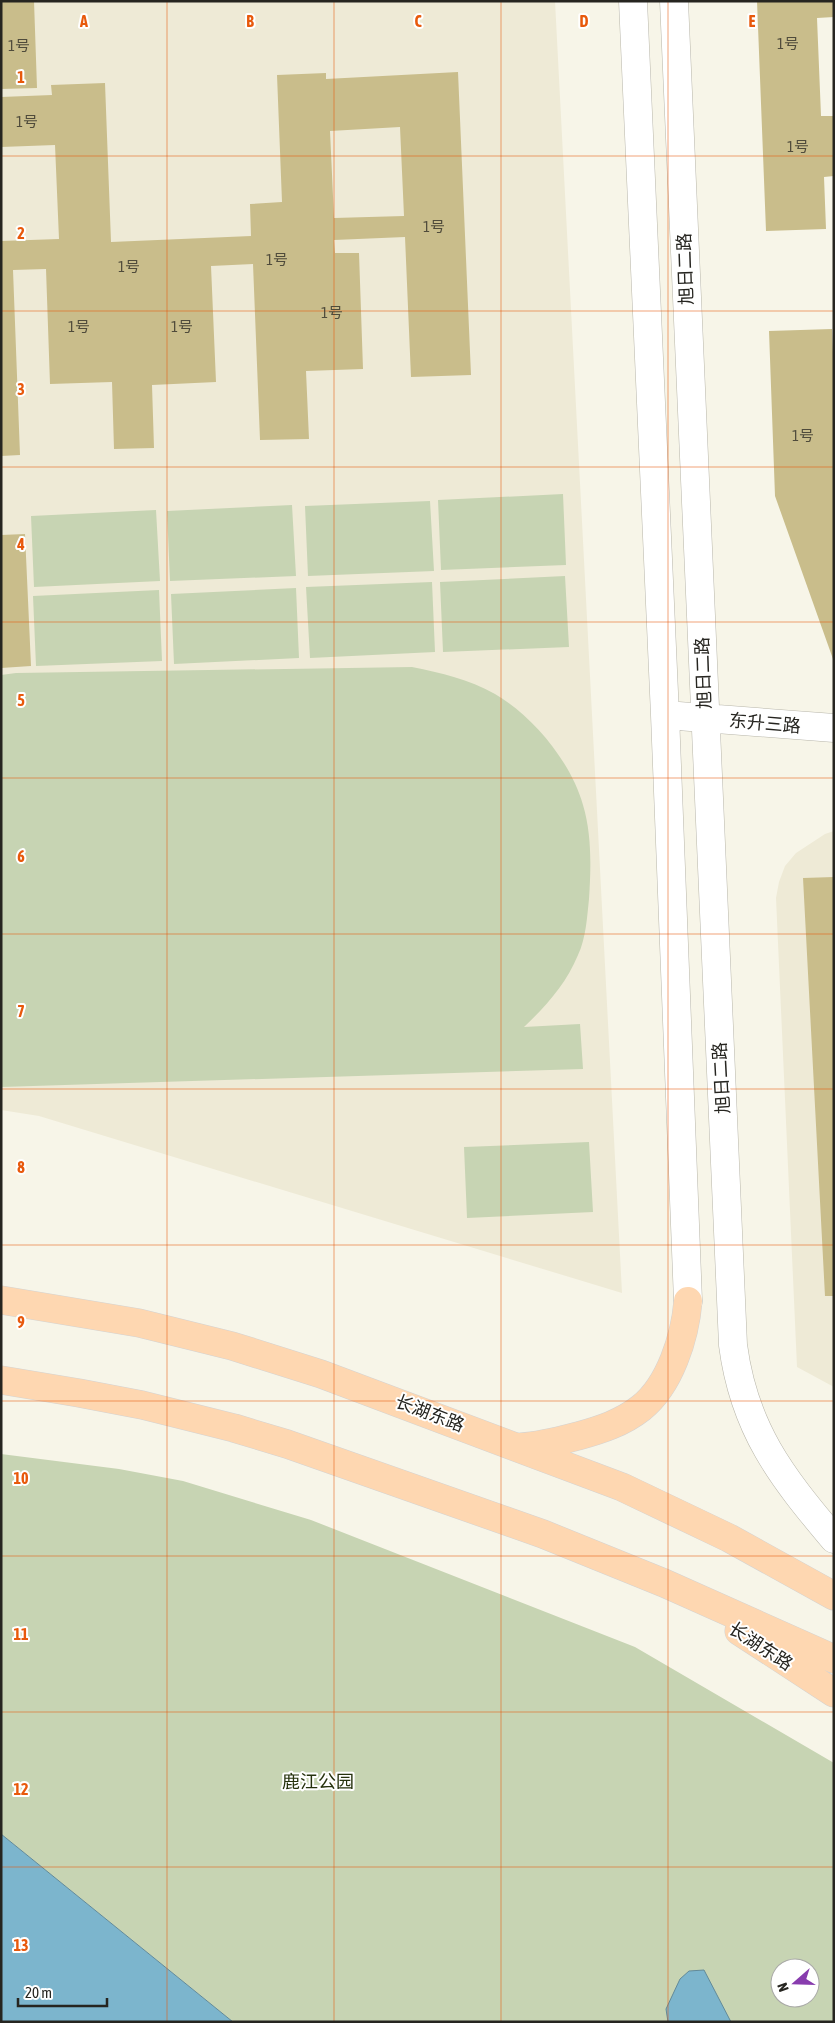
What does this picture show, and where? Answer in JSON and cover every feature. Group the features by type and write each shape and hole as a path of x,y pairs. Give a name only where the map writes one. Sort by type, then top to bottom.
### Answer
{"main road":[{"name":"长湖东路","path":"1,1300 138,1323 232,1346 321,1374 622,1487 766,1557 834,1596"},
{"path":"518,1447 552,1443 599,1430 623,1420 642,1408 652,1398 672,1364 684,1329 688,1301"},
{"name":"长湖东路","path":"1,1380 79,1392 142,1405 234,1428 287,1444 508,1521 664,1583 834,1659"},
{"name":"长湖东路","path":"664,1583 834,1693"}],"street":[{"path":"633,1 665,715 688,1301"},
{"name":"旭日二路","path":"674,1 733,1345 742,1393 748,1411 764,1444 796,1494 834,1539"},
{"name":"东升三路","path":"665,715 834,728"}],"shaded area":[{"path":"1,1 555,1 622,1293 39,1116 1,1110"},
{"path":"834,831 834,1387 797,1367 776,898 785,866 796,853 825,834"}],"green space":[{"path":"563,494 566,565 441,570 438,500"},
{"path":"430,501 434,571 308,576 305,506"},
{"path":"292,505 296,576 170,581 167,511"},
{"path":"156,510 160,581 34,587 31,516"},
{"path":"565,576 569,647 443,652 440,582"},
{"path":"432,582 435,652 310,658 306,587"},
{"path":"296,588 299,658 174,664 171,594"},
{"path":"159,590 162,661 36,666 33,596"},
{"path":"412,667 465,680 509,703 536,727 549,742 570,773 577,789 586,816 590,852 589,899 584,935 578,955 562,985 524,1027 580,1024 583,1069 1,1087 1,675 16,673"},
{"path":"589,1142 593,1212 467,1218 464,1147"},
{"name":"鹿江公园","path":"1,1454 119,1469 183,1481 311,1520 635,1647 834,1763 834,2022 233,2022 1,1834"}],"water":[{"path":"1,1834 233,2022 1,2022"},
{"path":"704,1970 731,2022 668,2022 666,2009 680,1979 689,1971"}],"building":[{"path":"1,1 34,1 37,88 1,89"},
{"path":"757,1 834,1 834,17 817,18 821,116 834,116 834,176 824,177 826,229 766,231"},
{"path":"458,72 471,375 411,377 405,237 334,240 335,253 359,253 363,369 306,371 309,439 260,440 253,264 211,266 216,382 152,385 154,448 114,449 112,382 50,384 46,269 13,270 20,455 1,456 1,241 59,239 55,145 1,147 1,97 52,95 51,85 105,83 111,242 251,236 250,204 282,202 277,75 326,73 326,79","holes":["400,127 404,216 334,218 330,131"]},
{"path":"832,329 834,376 833,659 775,496 769,331"},
{"path":"25,534 31,666 1,668 1,535"},
{"path":"834,877 834,1296 825,1296 803,878"}]}
